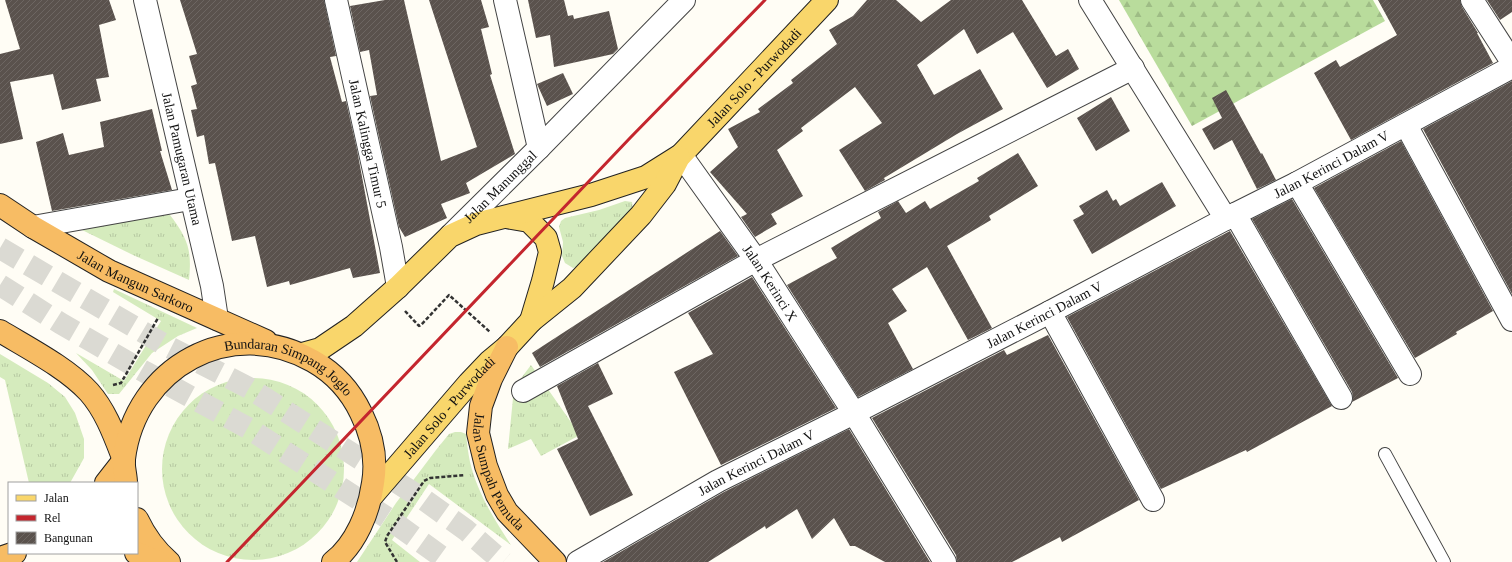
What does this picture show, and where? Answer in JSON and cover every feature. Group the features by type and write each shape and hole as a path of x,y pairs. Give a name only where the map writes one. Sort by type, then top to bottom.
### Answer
{"highway":[{"name":"Jalan Mangun Sarkoro","path":"0,206 109,272 278,346"},
{"path":"0,331 61,369 78,381 90,393 104,414 124,460 107,482"},
{"name":"Jalan Sumpah Pemuda","path":"500,340 491,380 481,406 478,433 486,466 497,495 507,512 555,562"},
{"name":"Bundaran Simpang Joglo","path":"126,482 124,460 128,440 136,417 148,395 164,377 183,362 206,351 229,345 254,343 278,346 302,354 323,367 341,383 356,403 367,425 373,449 375,473 372,497 364,520 352,541 333,562"},
{"path":"138,521 145,535 160,554 169,562"},
{"path":"0,558 12,554"},
{"path":"138,554 158,562"}],"main road":[{"name":"Jalan Solo - Purwodadi","path":"450,236 476,224 591,196 646,177 680,155 827,0"},
{"name":"Jalan Solo - Purwodadi","path":"372,497 469,383 489,362 500,340 531,321 572,288 641,215 665,184 680,155"},
{"name":"Jalan Solo - Purwodadi","path":"505,217 529,221 546,238 550,252 531,321"},
{"name":"Jalan Manunggal","path":"302,354 320,349 344,334 398,287 450,236"}],"street":[{"name":"Jalan Pamugaran Utama","path":"145,0 190,198 212,286 217,319"},
{"name":"Jalan Kalingga Timur 5","path":"336,0 391,247 398,287"},
{"path":"505,0 539,148"},
{"name":"Jalan Manunggal","path":"450,236 539,148 684,0"},
{"path":"1090,0 1230,217 1341,398"},
{"path":"1472,0 1512,62"},
{"name":"Jalan Kerinci Dalam V","path":"578,562 718,481 1050,312 1297,183 1512,67"},
{"path":"523,391 756,260 1133,68"},
{"path":"1406,125 1512,320"},
{"name":"Jalan Kerinci X","path":"680,155 756,260 854,413 945,562"},
{"path":"1297,183 1410,374"},
{"path":"33,227 190,198"},
{"path":"1050,312 1152,500"}],"lane":[{"path":"1385,454 1444,562"}],"path":[{"path":"403,310 419,326 449,295 500,340"},
{"path":"110,384 121,383 159,316"},
{"path":"397,562 385,542 387,536 424,482 430,478 470,475"}],"green space":[{"path":"1119,0 1373,0 1385,21 1192,126"},
{"path":"625,201 632,202 633,209 582,265 573,268 565,263 562,256 563,242 559,227 561,221 565,218 599,210"},
{"path":"152,214 170,215 185,238 190,261 189,280 80,229"},
{"path":"114,289 197,328 178,336 152,353 119,394 108,394 92,370 76,353 124,381 161,321 113,292"},
{"path":"0,354 48,383 65,397 75,413 84,439 84,458 71,482 29,482 5,380 0,377"},
{"path":"531,365 580,435 541,456 531,439 508,449 513,398 519,381"},
{"path":"244,378 262,378 288,385 304,393 323,411 329,418 337,434 344,460 344,478 337,504 329,520 311,539 304,545 279,556 262,560 244,560 218,553 202,545 177,520 169,504 164,487 162,478 162,460 169,434 177,418 202,393 218,385 235,380"},
{"path":"455,432 466,434 470,462 477,484 492,515 511,545 429,484 392,540 420,562 357,562 396,503 449,434"}],"building":[{"path":"5,0 109,0 116,20 99,25 109,77 96,79 101,101 62,110 53,74 10,82 23,139 0,144 0,54 20,49"},
{"path":"180,0 324,0 336,56 330,57 342,102 346,101 357,150 380,273 353,278 350,268 290,285 289,281 267,287 255,236 232,241 215,163 209,164 204,135 197,137 191,110 197,109 191,86 197,84 189,56 197,54"},
{"path":"385,0 404,0 441,161 477,147 429,0 481,0 489,27 481,29 492,74 490,75 515,154 466,183 470,193 441,204 447,218 405,237 399,227 370,96 377,95 369,50 360,52 350,6"},
{"path":"528,0 564,0 568,16 573,15 574,19 609,11 618,49 613,54 554,67 550,35 536,38"},
{"path":"867,0 896,0 921,22 951,0 1022,0 1056,56 1068,49 1079,69 1047,88 1013,32 977,54 964,29 917,65 934,95 980,69 1003,109 957,134 865,191 839,150 882,123 855,87 801,128 803,131 777,150 803,196 771,214 777,224 755,237 741,217 747,214 710,172 738,147 728,129 760,112 758,109 793,83 791,80 837,44 829,30 853,16"},
{"path":"1378,0 1460,0 1462,7 1478,33 1493,63 1351,140 1314,73 1336,60 1340,67 1397,35"},
{"path":"1487,0 1512,0 1512,12 1500,20"},
{"path":"563,73 573,94 547,106 537,84"},
{"path":"1512,81 1512,294 1423,129"},
{"path":"1226,90 1276,180 1257,189 1232,140 1214,150 1202,129 1222,118 1212,98"},
{"path":"1111,97 1130,131 1096,151 1077,118"},
{"path":"152,109 162,151 160,151 172,190 52,211 36,142 63,133 69,155 104,147 100,122"},
{"path":"1401,141 1493,311 1415,358 1314,188"},
{"path":"1018,153 1038,186 989,216 991,220 947,246 992,328 968,340 927,267 892,289 907,311 888,323 913,369 858,397 787,285 837,258 831,248 881,218 878,212 898,201 906,213 925,201 930,209 979,181 977,178"},
{"path":"1162,182 1176,206 1092,254 1073,220 1084,214 1079,206 1107,190 1113,201 1116,199 1120,206"},
{"path":"1292,199 1398,378 1352,402 1352,392 1252,219"},
{"path":"720,231 738,256 540,367 532,353"},
{"path":"1230,231 1332,406 1247,452 1246,450 1161,489 1067,317"},
{"path":"752,277 836,408 721,465 674,372 713,354 688,313"},
{"path":"1048,335 1139,500 1062,542 1060,537 1012,562 957,562 956,555 872,418 1004,350 1007,355"},
{"path":"598,363 613,394 588,406 633,495 590,516 557,449 578,439 557,386"},
{"path":"849,429 930,562 885,562 855,546 850,546 834,518 812,539 797,509 766,529 765,526 708,562 603,562 724,492"}],"tunnel":[{"path":"0,248 165,345 249,388 423,499 466,530 503,562"},
{"path":"0,285 60,323 145,372 248,428 389,519 449,562"}],"railway":[{"path":"227,562 630,138 765,0"}]}
